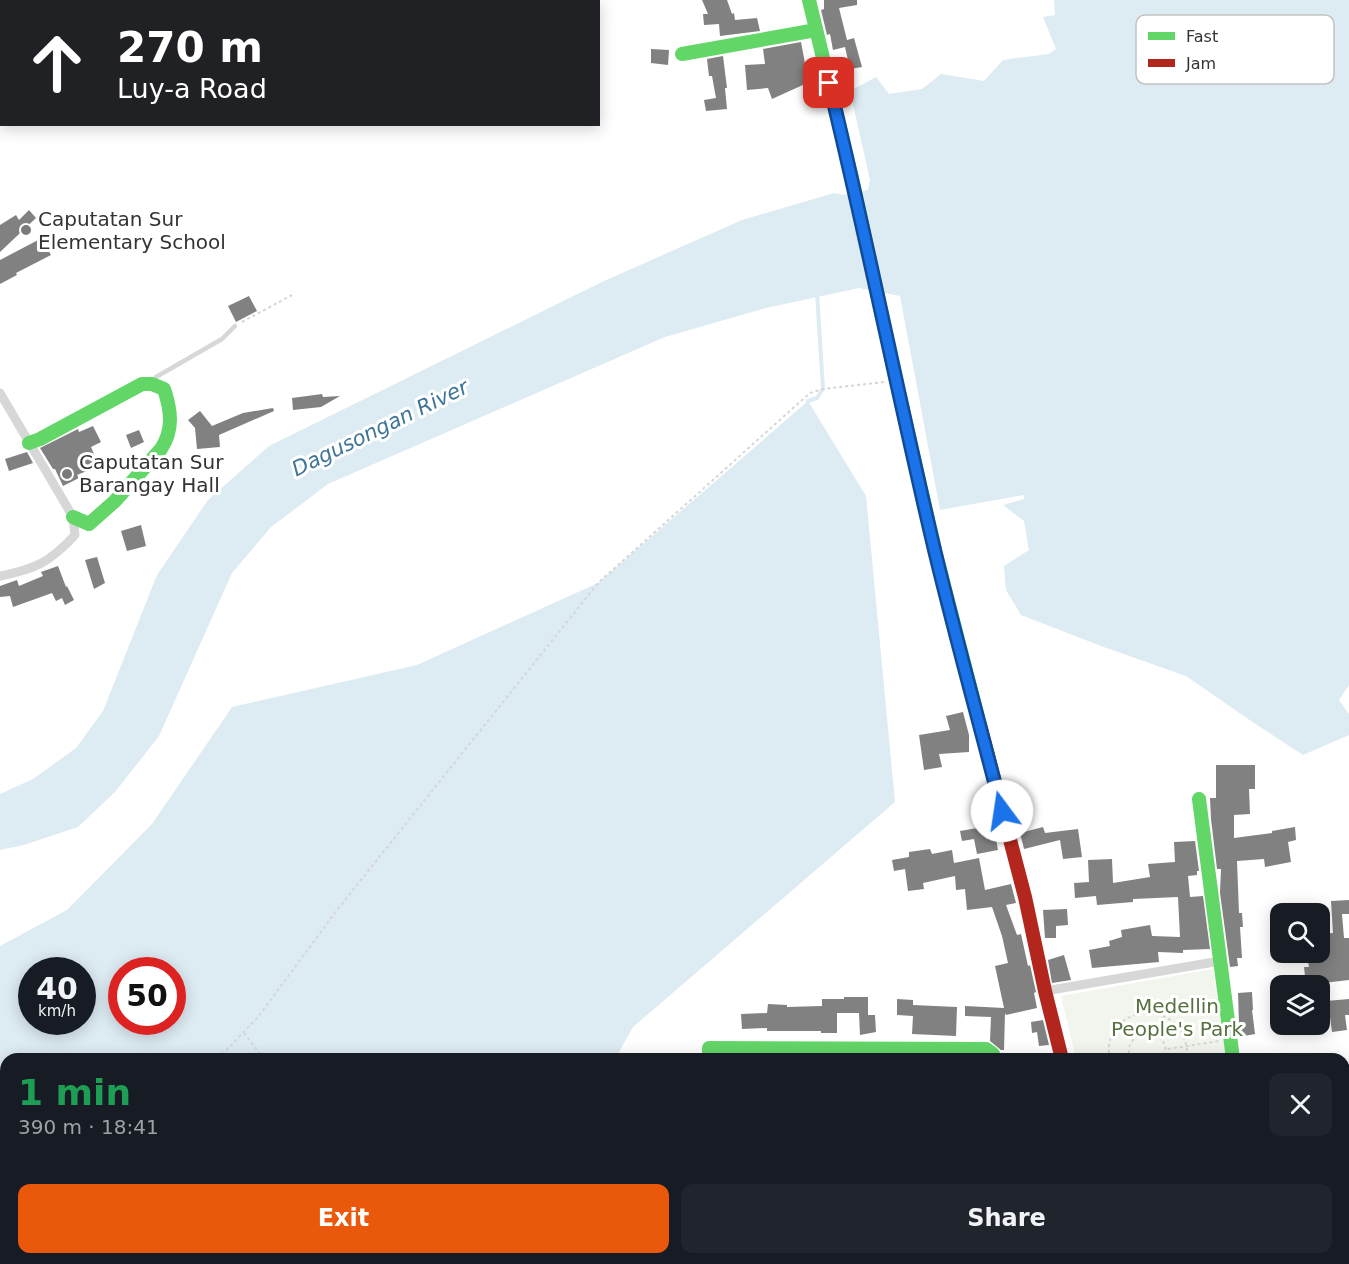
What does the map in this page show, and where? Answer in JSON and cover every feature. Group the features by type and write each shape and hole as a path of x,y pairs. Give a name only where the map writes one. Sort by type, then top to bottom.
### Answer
{"main road":[{"path":"809,0 852,178 936,554 1025,897 1060,1053"},
{"path":"682,54 816,30"},
{"path":"28,443 40,439 142,384 152,384 164,389 169,402 168,439 154,459 102,515 89,524 73,517"},
{"path":"1199,799 1232,1053"},
{"path":"709,1053 709,1048 794,1053 986,1049 992,1053"}],"street":[{"path":"0,393 73,517 75,535"},
{"path":"0,576 37,567 59,552 89,524"},
{"path":"1045,991 1220,961"}],"lane":[{"path":"152,384 156,377 222,339 235,326"}],"path":[{"path":"235,326 292,295"},
{"path":"224,1053 258,1017 338,910 598,583 810,393 823,389 896,380"},
{"path":"1109,1053 1109,1043 1116,1029 1127,1018 1142,1013 1157,1013 1172,1020 1182,1031 1188,1046 1187,1053"},
{"path":"243,1033 259,1053"},
{"path":"1130,1053 1134,1039 1149,1033 1164,1041 1166,1053"},
{"path":"1167,1049 1230,1039"}],"green space":[{"name":"Medellin People's Park","path":"1213,969 1225,1053 1075,1053 1061,996"}],"water":[{"name":"Dagusongan River","path":"1054,0 1349,0 1349,685 1339,700 1349,714 1349,735 1303,755 1186,676 1021,615 1006,590 1004,566 1029,550 1024,521 1003,505 1024,499 1024,495 940,510 900,296 859,288 766,308 665,337 328,484 271,527 232,573 159,736 115,792 78,827 24,845 0,850 0,794 33,779 76,748 103,711 157,575 208,500 269,446 604,281 742,220 834,193 844,195 868,190 870,180 850,91 876,77 889,94 922,89 941,74 984,81 1003,60 1049,54 1056,49 1043,17 1055,15"},
{"path":"808,401 866,496 895,802 633,1027 618,1053 0,1053 0,946 67,910 152,824 232,707 417,665 598,583"}],"building":[{"path":"702,0 727,0 735,20 757,18 760,31 720,36 719,24 704,25 703,14 708,14"},
{"path":"824,0 857,0 857,5 839,8 847,40 854,38 862,67 850,69 845,47 833,50 821,10 824,9"},
{"path":"801,42 806,69 812,67 819,80 821,97 812,98 805,84 772,99 768,88 747,90 745,65 765,64 763,49"},
{"path":"651,49 669,50 668,65 651,63"},
{"path":"723,56 727,109 706,111 704,100 716,98 712,76 709,76 707,59"},
{"path":"29,210 36,218 0,252 0,225 16,215 19,220"},
{"path":"42,238 51,255 0,284 0,260"},
{"path":"249,296 257,311 236,322 228,306"},
{"path":"322,394 323,397 340,396 321,407 293,410 292,398"},
{"path":"273,408 274,411 219,435 220,447 197,449 195,428 188,420 200,411 212,426 243,413"},
{"path":"93,426 101,442 91,447 99,466 77,475 79,478 63,486 55,469 40,448 78,429 79,432"},
{"path":"139,430 144,442 131,448 126,435"},
{"path":"27,452 33,463 9,471 5,459"},
{"path":"141,525 146,546 127,551 121,531"},
{"path":"97,557 105,583 94,589 85,560"},
{"path":"58,566 74,600 65,605 62,598 56,601 52,593 13,607 10,596 0,597 0,586 17,580 19,586 43,576 41,572"},
{"path":"963,712 969,735 969,752 939,754 942,767 924,770 919,735 950,730 946,716"},
{"path":"1216,765 1255,765 1255,789 1249,789 1250,814 1234,815 1234,838 1272,833 1272,831 1295,827 1296,840 1288,842 1291,862 1265,867 1264,859 1237,861 1239,913 1242,913 1243,927 1240,927 1242,958 1237,958 1238,966 1230,967 1220,893 1221,869 1217,869 1211,819 1210,798 1216,798"},
{"path":"989,826 991,840 996,839 998,850 977,854 974,839 962,841 960,831"},
{"path":"1043,827 1045,833 1078,829 1082,857 1063,859 1060,840 1024,849 1020,833"},
{"path":"1195,841 1199,871 1197,875 1188,876 1190,897 1203,896 1210,949 1183,950 1183,953 1158,952 1159,962 1092,968 1089,950 1110,946 1109,941 1122,937 1121,930 1150,925 1152,936 1180,937 1178,897 1133,899 1133,902 1097,905 1096,896 1075,898 1074,883 1089,882 1088,860 1112,859 1113,883 1150,877 1148,864 1175,862 1174,842"},
{"path":"930,849 932,854 952,850 954,863 979,858 985,890 1011,884 1016,903 1006,905 1017,935 1021,934 1036,992 1034,993 1037,1008 1006,1015 1005,1013 1004,1050 990,1041 991,1017 965,1016 965,1006 1004,1008 995,966 1008,963 992,907 967,910 965,889 956,890 955,876 923,883 924,889 908,891 905,869 894,871 892,860 909,857 909,852"},
{"path":"1349,900 1349,914 1342,914 1344,938 1349,938 1349,980 1330,982 1330,975 1305,975 1304,967 1309,967 1308,963 1330,963 1330,933 1333,933 1331,901"},
{"path":"1067,909 1068,925 1056,926 1056,938 1045,938 1043,910"},
{"path":"1064,955 1071,980 1052,983 1048,960"},
{"path":"1252,992 1255,1034 1239,1037 1238,993"},
{"path":"844,997 868,997 868,1015 875,1015 876,1032 860,1035 859,1013 837,1013 837,1033 767,1031 767,1028 742,1029 741,1014 767,1013 768,1004 787,1005 787,1007 822,1006 822,999 844,999"},
{"path":"897,999 913,1000 913,1005 957,1007 956,1036 912,1034 913,1016 897,1015"},
{"path":"1349,999 1349,1015 1345,1015 1347,1030 1332,1032 1330,1001"},
{"path":"1043,1020 1049,1045 1039,1046 1037,1032 1032,1033 1031,1022"}],"waterway":[{"path":"808,401 817,398 823,389 817,293"}],"traffic: fast":[{"path":"809,0 852,178 936,554 980,725"},
{"path":"682,54 816,30"},
{"path":"29,443 142,384 152,384 164,389 170,427 161,449 115,501 89,524 73,517"},
{"path":"1199,799 1232,1053"},
{"path":"709,1053 709,1048 986,1049 992,1053"}],"traffic: jam":[{"path":"980,725 1025,897 1060,1053"}],"place":[{"name":"Caputatan Sur Elementary School","path":"26,230"},
{"name":"Caputatan Sur Barangay Hall","path":"67,474"}],"route":[{"path":"829,83 936,554 1002,811"}]}
